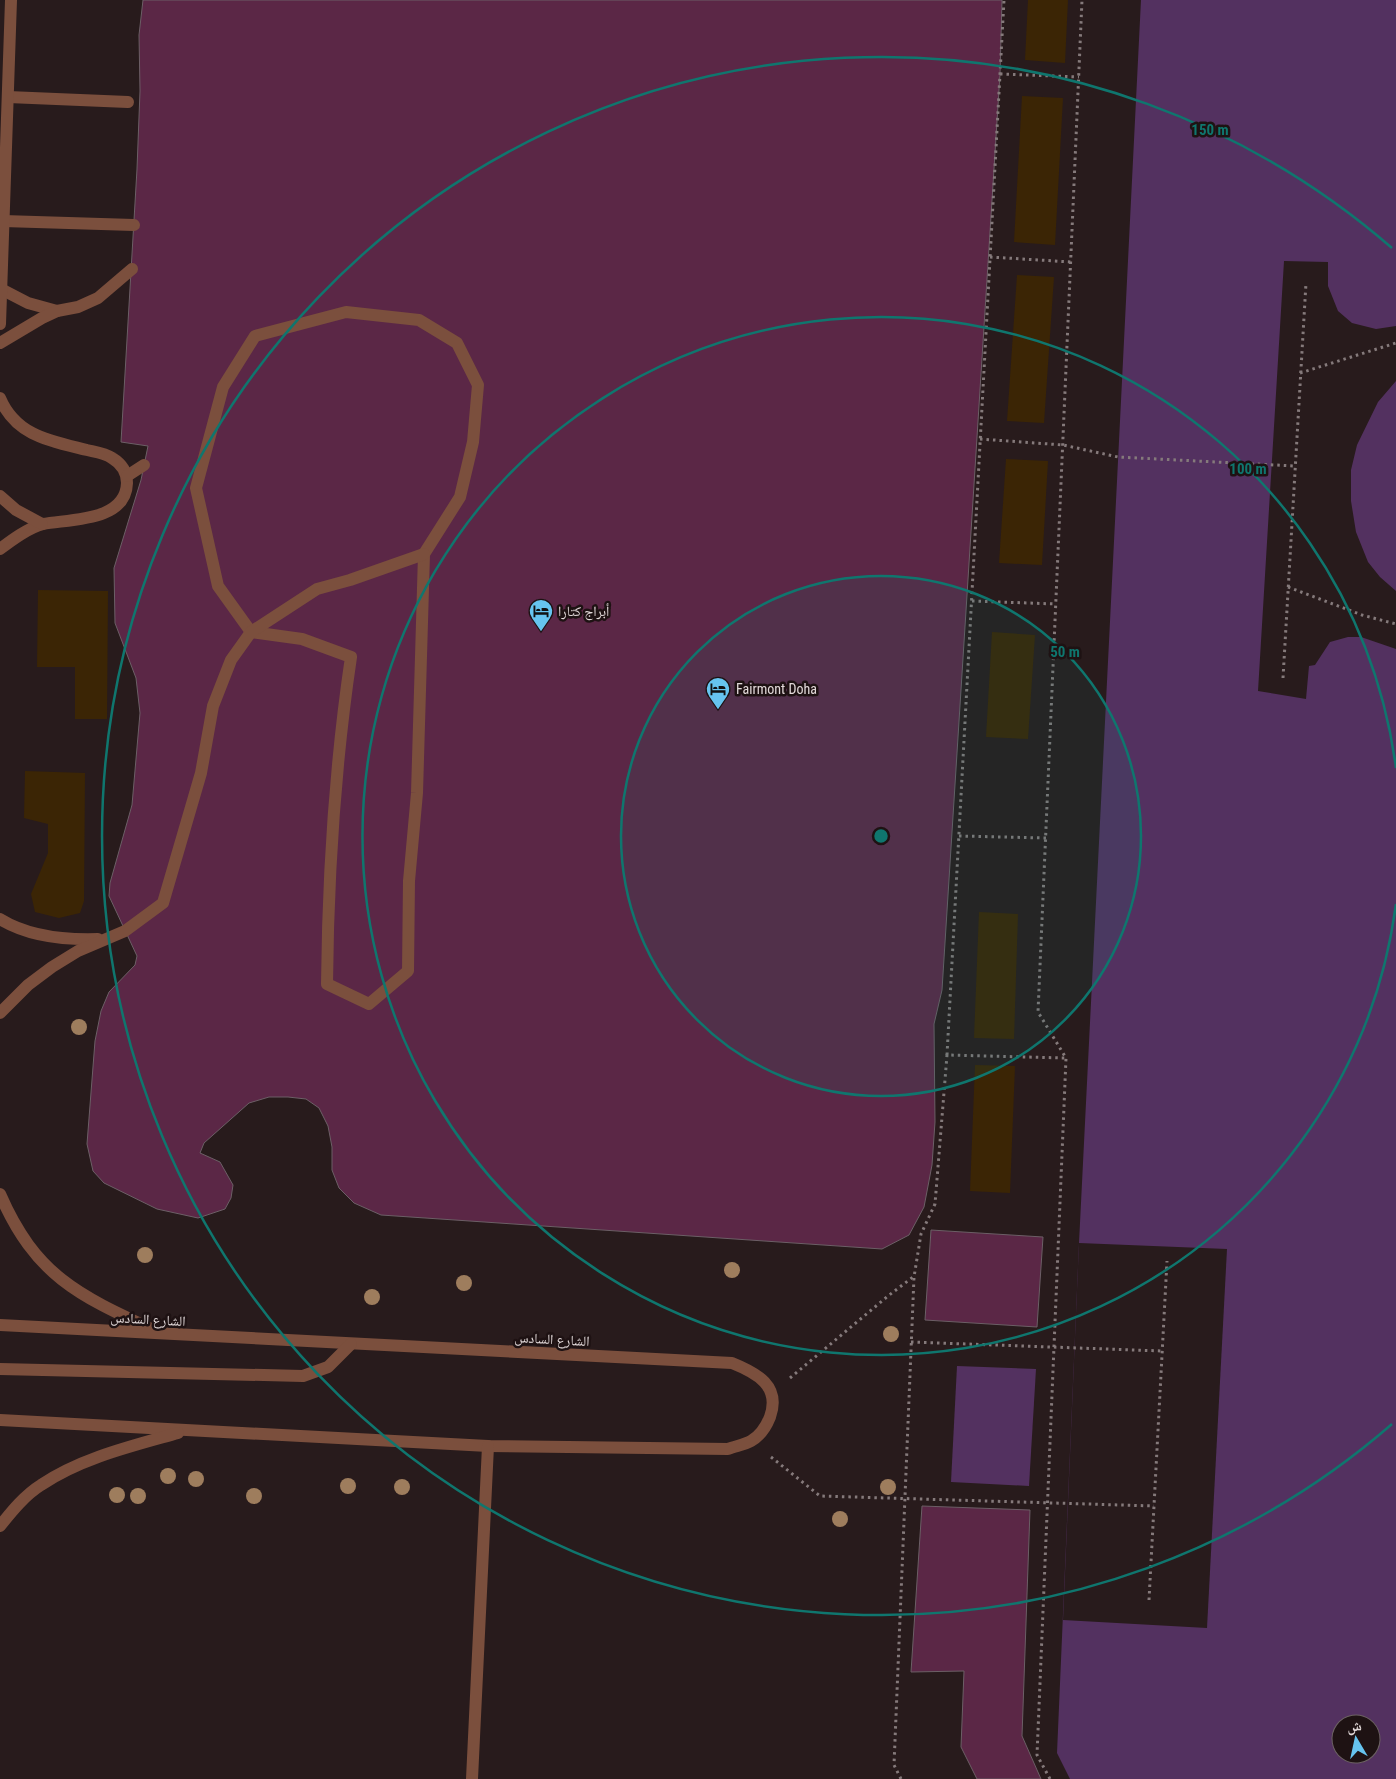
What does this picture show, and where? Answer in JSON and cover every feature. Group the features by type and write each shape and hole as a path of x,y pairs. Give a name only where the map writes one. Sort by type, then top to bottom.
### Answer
{"street":[{"path":"0,324 8,97 4,69 11,0"},
{"path":"8,97 128,102"},
{"path":"4,221 134,225"},
{"path":"0,343 57,311 78,307 98,298 132,269"},
{"path":"1,289 28,303 57,311"},
{"path":"346,312 420,320 458,343 478,385 473,442 460,497 424,554 417,793 409,881 408,971 369,1004 327,984 332,833 341,726 350,657 302,639 251,632 218,586 196,488 223,387 255,336 346,312"},
{"path":"0,398 11,419 23,429 39,438 107,455 118,462 127,476 124,498 115,508 83,519 42,524 0,549"},
{"path":"127,476 144,465"},
{"path":"0,496 16,510 42,524"},
{"path":"0,1013 28,985 52,967 78,951 125,930 163,903 201,773 213,706 231,660 251,632 317,589 350,580 424,554"},
{"path":"0,919 38,934 71,940 106,939"},
{"path":"0,1194 12,1220 45,1266 82,1295 165,1335"},
{"name":"الشارع السادس","path":"0,1325 732,1364 754,1372 765,1382 771,1394"},
{"path":"0,1369 303,1376 328,1367 350,1344"},
{"path":"0,1420 488,1446 728,1448 751,1441 766,1427 774,1407 771,1394"},
{"path":"0,1526 28,1495 57,1476 122,1449 188,1430"},
{"path":"472,1779 488,1446"}],"path":[{"path":"901,1779 894,1765 914,1277 921,1234 935,1204 947,1055 1004,0"},
{"path":"1050,1779 1038,1755 1066,1058 1038,1012 1082,0"},
{"path":"1000,74 1079,77"},
{"path":"990,257 1071,262"},
{"path":"1283,678 1306,283"},
{"path":"1300,374 1396,343"},
{"path":"980,439 1063,445 1118,456 1295,466"},
{"path":"1288,587 1362,615 1396,624"},
{"path":"972,601 1056,604"},
{"path":"959,836 1046,838"},
{"path":"947,1055 1066,1058"},
{"path":"1149,1600 1167,1261"},
{"path":"771,1394 880,1302 914,1277"},
{"path":"911,1342 1162,1351"},
{"path":"751,1441 820,1496 1154,1506"}],"shaded area":[{"path":"1028,0 1068,0 1065,63 1025,60"},
{"path":"1141,0 1396,0 1396,1779 1070,1779 1057,1753 1079,1243"},
{"path":"1022,96 1063,98 1055,245 1014,242"},
{"path":"1017,275 1054,277 1044,423 1007,421"},
{"path":"1006,459 1048,461 1042,565 999,563"},
{"path":"38,590 108,591 107,719 75,719 75,667 37,667"},
{"path":"992,632 1035,635 1028,739 986,737"},
{"path":"25,771 85,773 84,901 80,913 59,918 35,912 31,894 48,853 48,824 24,818"},
{"path":"979,912 1018,914 1014,1039 974,1038"},
{"path":"975,1065 1015,1066 1010,1193 970,1191"},
{"path":"957,1366 1036,1369 1029,1486 951,1482"}],"pier":[{"path":"1284,261 1328,262 1328,286 1338,311 1352,323 1376,329 1396,326 1396,381 1378,402 1357,445 1351,470 1351,501 1356,532 1368,562 1380,577 1396,591 1396,649 1361,637 1348,637 1330,642 1315,665 1309,666 1306,699 1258,691"},
{"path":"1079,1243 1227,1249 1207,1628 1063,1620"}],"building":[{"name":"أبراج كتارا","path":"143,0 1002,0 1000,74 942,990 934,1024 935,1122 932,1165 924,1207 909,1235 882,1249 381,1215 354,1203 339,1188 332,1170 332,1147 328,1126 319,1108 306,1099 288,1097 269,1097 249,1103 204,1143 200,1153 220,1162 233,1185 231,1198 225,1209 198,1218 157,1209 104,1183 93,1171 87,1144 95,1041 101,1011 109,992 135,965 137,956 109,896 110,883 132,805 140,713 136,678 115,623 114,568 141,480 148,446 121,442 137,169 140,91 139,35"},
{"path":"931,1230 1043,1237 1037,1327 925,1320"},
{"path":"922,1506 1030,1510 1022,1736 1041,1779 977,1779 961,1747 964,1671 911,1672"}],"place":[{"name":"أبراج كتارا","path":"541,632"},
{"name":"Fairmont Doha","path":"718,710"}]}
